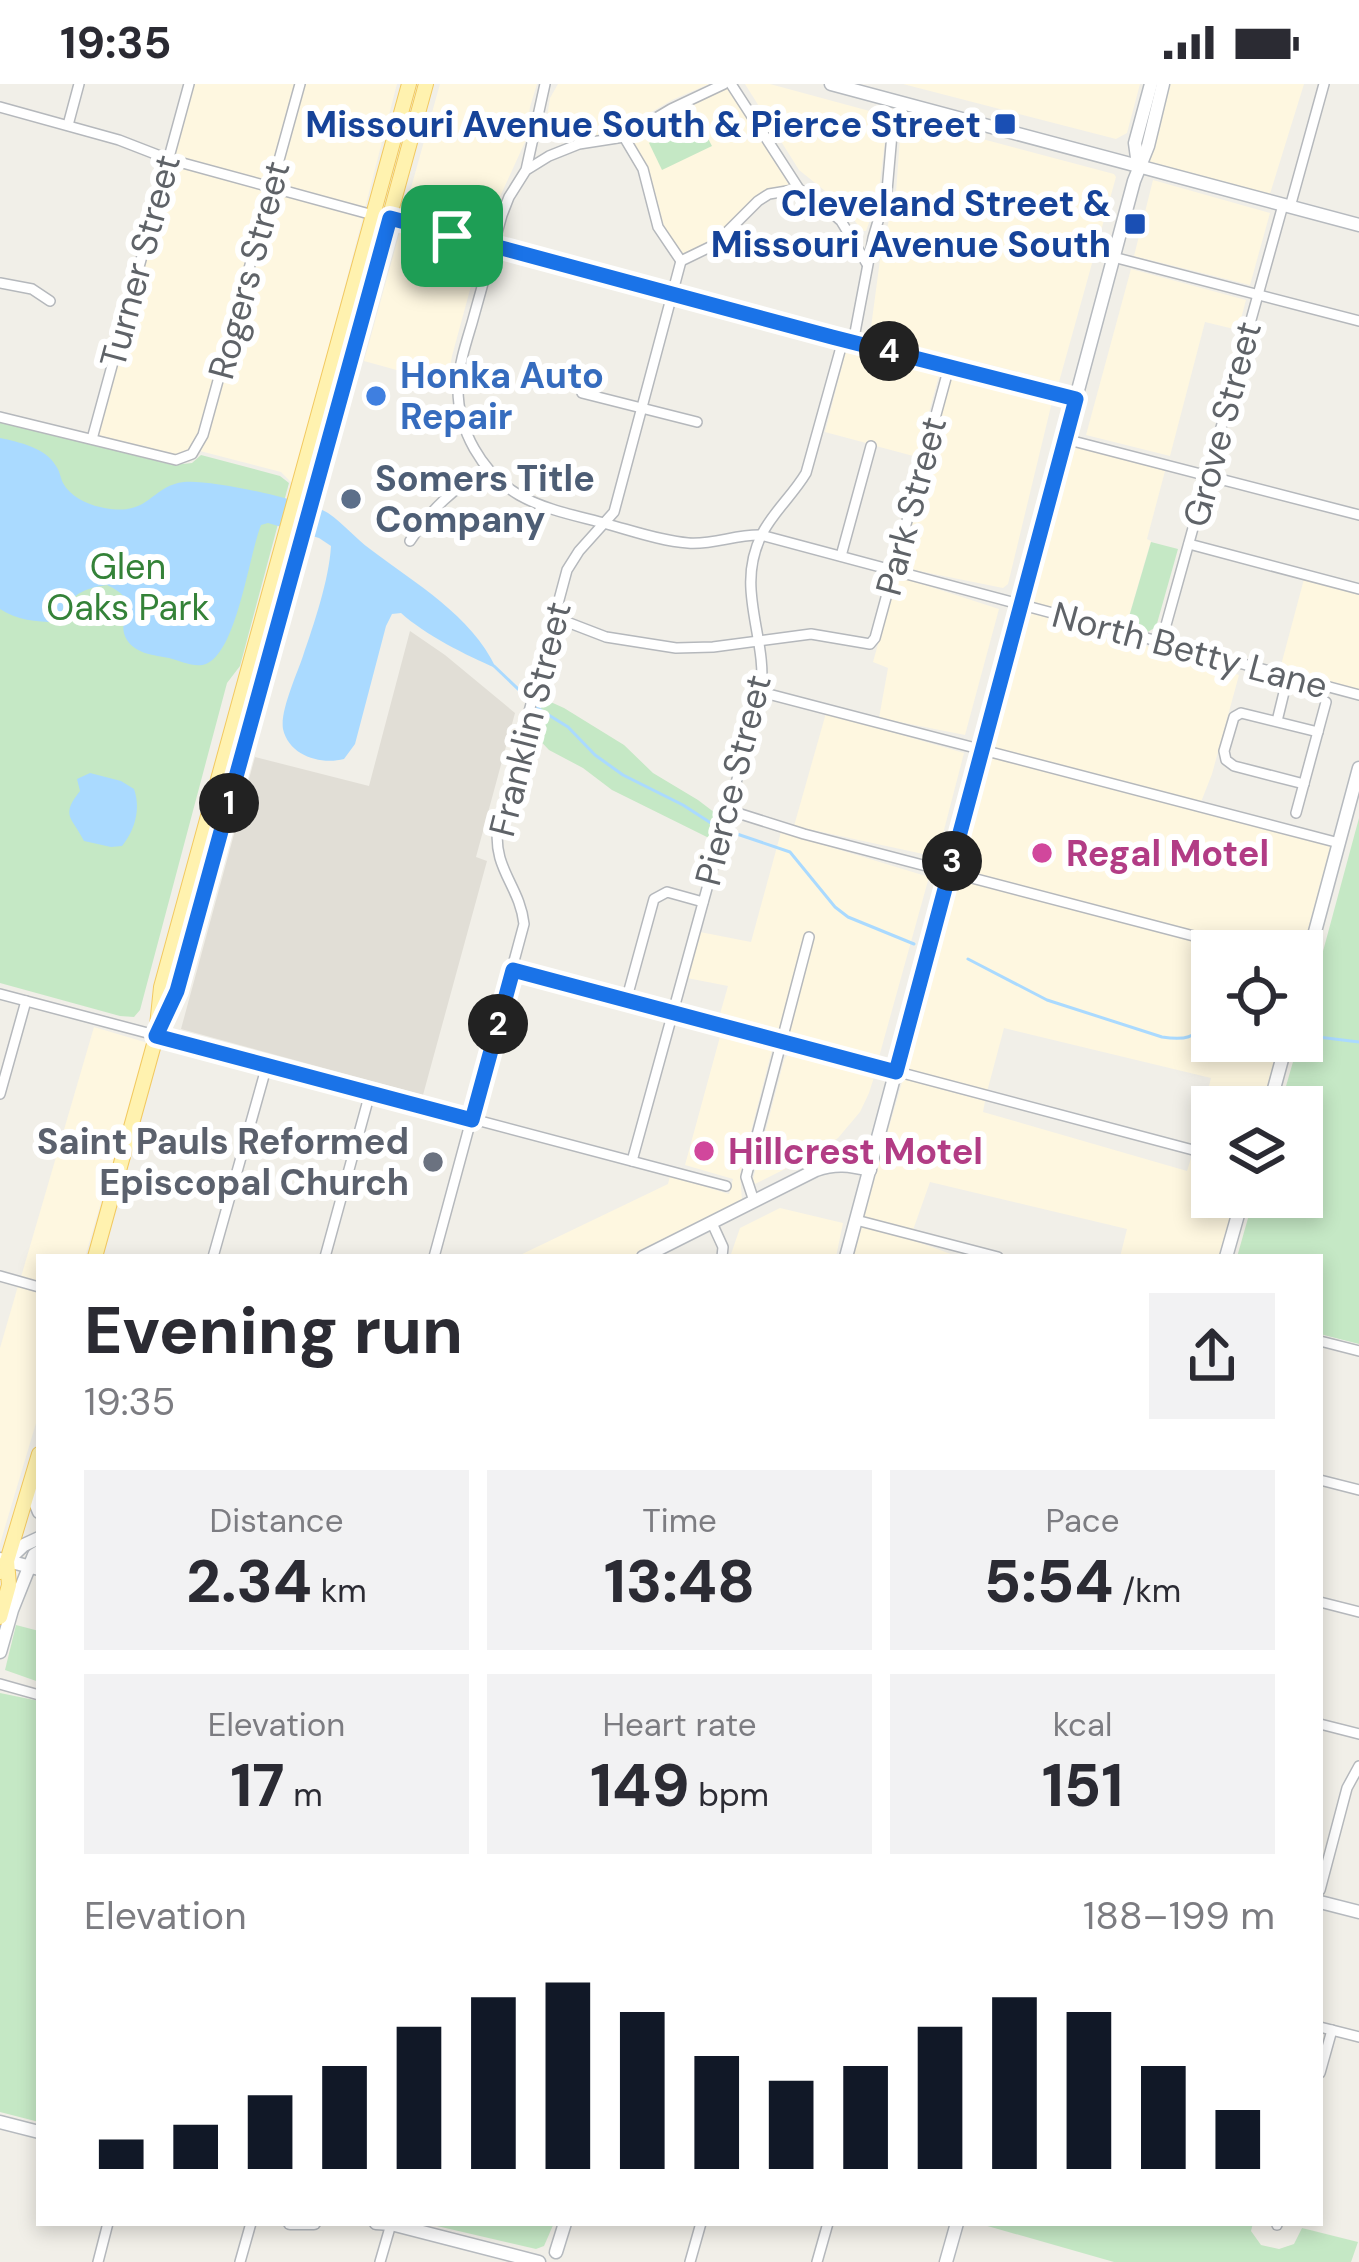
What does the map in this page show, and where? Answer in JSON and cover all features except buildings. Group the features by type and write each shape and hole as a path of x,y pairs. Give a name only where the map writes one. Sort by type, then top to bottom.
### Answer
{"main road":[{"path":"96,1254 156,1036 177,991 196,893 284,539 410,84"},
{"path":"229,771 301,543 426,84"},
{"path":"390,218 388,195 399,145 398,126"},
{"path":"361,325 362,292 375,241 374,215"},
{"path":"0,1617 9,1585 2,1564 36,1464"}],"street":[{"path":"68,125 79,84"},
{"name":"Turner Street","path":"92,439 189,84"},
{"name":"Rogers Street","path":"92,439 176,460 192,454 203,435 300,84"},
{"path":"545,84 526,170 509,197 462,359 458,386 473,448 487,468 520,496 548,508 685,543 761,535"},
{"path":"526,170 579,144 624,137 671,109 728,84 799,189 841,221 867,265"},
{"path":"831,84 1359,225"},
{"path":"1138,166 1136,143 1151,84"},
{"path":"847,1254 1162,84"},
{"name":"Grove Street","path":"1161,643 1258,295 1324,84"},
{"name":"Pierce Street","path":"632,1161 761,692 763,674 749,596 750,575 761,535 806,473 848,341 887,191 892,134 902,103"},
{"path":"0,107 374,215"},
{"path":"624,137 643,169 658,227 681,261 714,245 769,194 799,189"},
{"path":"390,218 1076,399"},
{"path":"1113,257 1359,321"},
{"name":"Franklin Street","path":"435,1254 521,940 523,910 497,857 496,842 571,560 614,512 681,261"},
{"path":"0,283 32,290 50,301"},
{"name":"Park Street","path":"759,641 812,634 861,645 875,638 949,367"},
{"path":"328,380 345,384"},
{"path":"582,393 698,422"},
{"path":"0,417 92,439"},
{"path":"1065,439 1359,515"},
{"path":"841,556 871,446"},
{"path":"410,542 434,508 487,468"},
{"name":"North Betty Lane","path":"761,535 1359,695"},
{"path":"1189,544 1359,589"},
{"path":"554,617 640,645 713,647 759,641"},
{"path":"1276,721 1288,676"},
{"path":"761,692 1339,843"},
{"path":"1296,813 1326,703"},
{"path":"1304,784 1234,766 1224,751 1233,720 1245,712 1318,732"},
{"path":"1314,930 1358,774"},
{"path":"727,816 1191,935"},
{"path":"626,1001 655,899 667,892 703,902"},
{"path":"754,1201 746,1177 809,938"},
{"path":"513,970 1191,1149"},
{"path":"0,994 726,1186"},
{"path":"0,1094 26,1001"},
{"path":"214,1254 267,1065"},
{"path":"326,1254 370,1093"},
{"path":"649,1254 832,1164 870,1171"},
{"path":"1227,1254 1237,1218"},
{"path":"856,1220 969,1253"},
{"path":"712,1223 722,1254"},
{"path":"0,1276 36,1286"},
{"path":"1323,1342 1359,1351"},
{"path":"1323,1481 1359,1490"},
{"path":"29,1488 36,1505"},
{"path":"2,1564 36,1540"},
{"path":"0,1652 12,1610 34,1568 2,1564"},
{"path":"1323,1603 1359,1612"},
{"path":"0,1684 36,1694"},
{"path":"1323,1725 1359,1734"},
{"path":"1323,1879 1347,1788 1359,1766"},
{"path":"1323,1903 1359,1912"},
{"path":"1326,2029 1359,2037"},
{"path":"0,2122 36,2131"},
{"path":"98,2262 107,2226"},
{"path":"240,2262 250,2226"},
{"path":"380,2262 390,2226"},
{"path":"399,2226 539,2262 548,2252 561,2257 565,2226"},
{"path":"690,2262 700,2226"},
{"path":"817,2262 827,2226"},
{"path":"946,2262 955,2226"}],"shaded area":[{"path":"194,84 294,84 268,181 175,156"},
{"path":"305,84 397,84 365,208 278,184"},
{"path":"440,84 537,84 525,142 483,234 404,213"},
{"path":"558,84 709,84 619,131 561,141 551,136 547,117"},
{"path":"745,84 770,84 888,116 878,198 866,231 845,207 799,170"},
{"path":"903,84 1140,84 1127,133 1116,139"},
{"path":"1168,84 1304,84 1269,197 1145,164"},
{"path":"728,88 789,185 755,197 711,241 683,255 663,226 648,168 630,140 673,113"},
{"path":"907,119 1116,177 1059,382 870,335 881,252 896,192 900,138"},
{"path":"172,165 265,190 198,433 188,450 175,455 98,435"},
{"path":"1153,180 1270,213 1250,285 1134,256"},
{"path":"276,193 363,217 293,484 281,472 200,451"},
{"path":"400,231 480,253 447,384 364,361"},
{"path":"1131,269 1246,300 1238,330 1205,322 1170,456 1086,435"},
{"path":"847,346 941,368 917,457 876,446 876,442 825,432"},
{"path":"951,371 1052,402 1008,584 1003,588 899,567"},
{"path":"1069,444 1165,471 1126,627 1029,602"},
{"path":"897,576 999,609 965,735 879,718 888,668 873,662"},
{"path":"1304,579 1359,594 1359,690 1280,669"},
{"path":"1026,611 1239,675 1201,802 991,747"},
{"path":"410,631 515,713 476,857 487,861 423,1095 181,1029 255,757 369,786"},
{"path":"826,713 964,753 937,857 794,826"},
{"path":"989,756 1332,846 1310,930 1191,930 958,869"},
{"path":"781,832 929,877 879,1057 788,1038 815,934 805,932 778,1036 718,1021 728,986 687,978 700,932 751,942"},
{"path":"956,878 1191,940 1191,1062 1275,1062 1269,1086 1209,1086 1211,1078 1004,1028 987,1092 905,1070"},
{"path":"94,1027 148,1043 86,1254 36,1254 36,1281 21,1277"},
{"path":"721,1033 773,1046 740,1174 742,1200 636,1254 522,1254 668,1184 670,1176 729,1194 733,1179 685,1165"},
{"path":"797,1052 875,1074 860,1112 838,1138 755,1184 784,1060"},
{"path":"903,1079 985,1101 983,1112 1187,1171 1191,1158 1191,1218 1232,1218 1221,1254 1121,1254 1127,1229 930,1182 913,1230 863,1216"},
{"path":"780,1208 843,1223 837,1254 731,1254 740,1228"},
{"path":"860,1225 951,1254 853,1254"},
{"path":"18,1286 36,1291 36,1423 0,1544 0,1348"}],"green space":[{"path":"696,116 712,146 662,170 649,143"},
{"name":"Glen Oaks Park","path":"0,422 173,465 192,463 201,455 280,476 289,483 240,666 227,683 140,1010 134,1017 0,983"},
{"path":"1151,542 1178,549 1156,627 1146,633 1126,627"},
{"path":"544,699 624,745 653,773 719,816 713,840 612,790 549,750 533,733"},
{"path":"1359,818 1359,1344 1323,1335 1323,1254 1238,1254 1248,1218 1323,1218 1323,1086 1286,1086 1293,1062 1323,1062 1323,951"},
{"path":"16,1625 36,1630 36,1681 5,1670"},
{"path":"0,1693 36,1700 36,2121 0,2112"},
{"path":"437,2226 553,2226 544,2246 536,2249"},
{"path":"988,2226 1252,2226 1261,2245 1279,2249 1294,2244 1302,2228 1358,2242 1351,2262 1114,2262"}],"water":[{"path":"0,438 46,455 70,492 100,507 129,509 172,485 197,482 280,497 328,513 457,616 496,668 446,644 401,613 392,614 355,744 344,759 307,756 286,738 283,721 320,602 331,546 319,538 261,525 234,623 217,656 202,665 146,653 131,645 123,625 125,598 107,585 76,596 56,622 20,618 0,609"},
{"path":"90,773 134,789 136,819 122,846 84,841 70,816 70,806 80,791 77,779"}],"waterway":[{"path":"494,666 595,755 714,825"},
{"path":"731,832 790,852 848,917 914,944"},
{"path":"968,959 1047,1000 1162,1037 1191,1036"},
{"path":"1323,1038 1359,1042"}],"place":[{"name":"Missouri Avenue South & Pierce Street","path":"1005,124"},
{"name":"Cleveland Street & Missouri Avenue South","path":"1135,224"},
{"name":"Honka Auto Repair","path":"376,396"},
{"name":"Somers Title Company","path":"351,499"},
{"name":"Regal Motel","path":"1042,853"},
{"name":"Hillcrest Motel","path":"704,1151"},
{"name":"Saint Pauls Reformed Episcopal Church","path":"433,1162"}],"route":[{"path":"390,218 452,236 1076,399 896,1072 513,970 472,1120 156,1036 177,991 390,218"}]}
